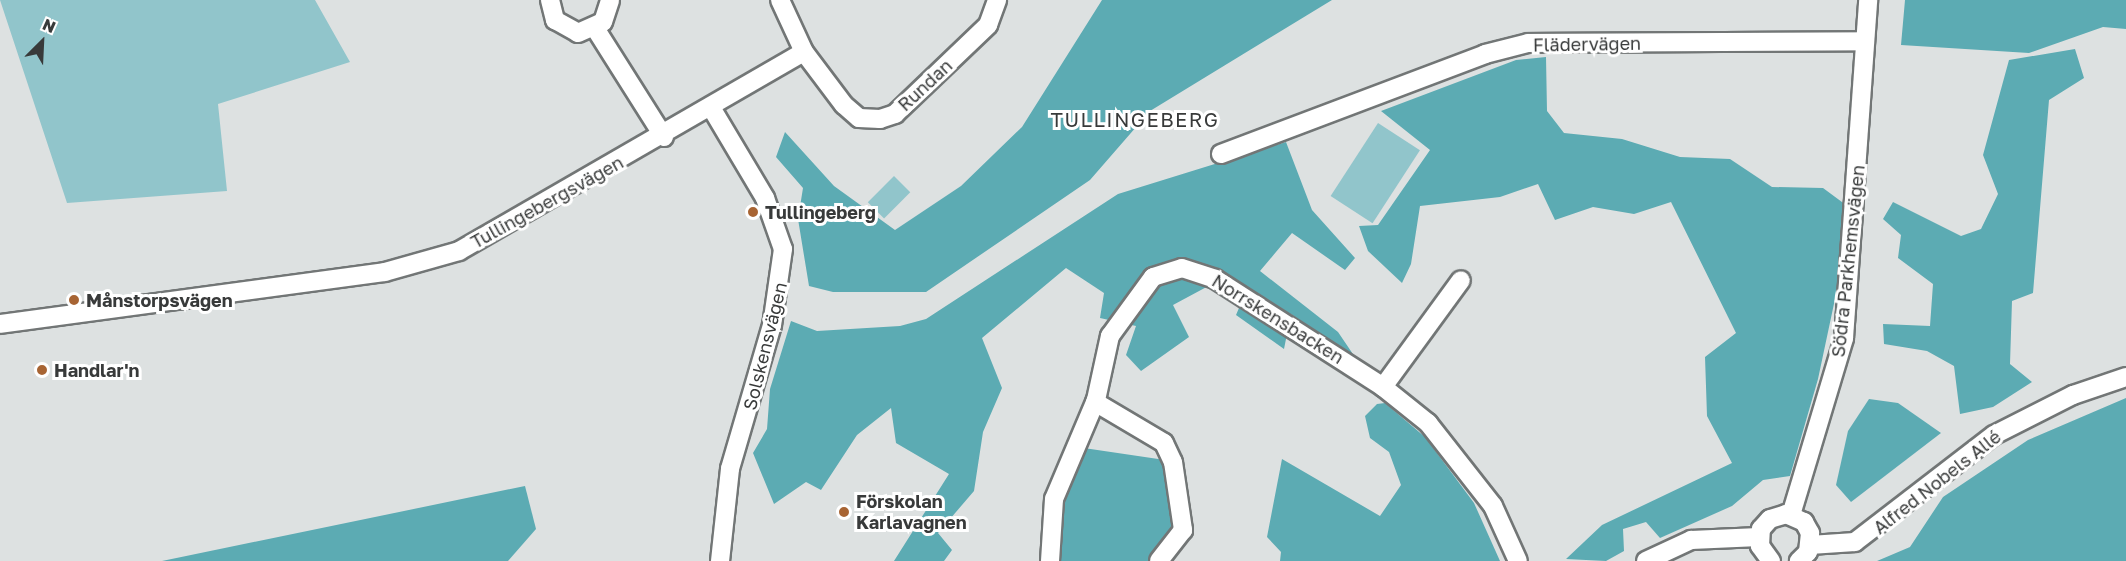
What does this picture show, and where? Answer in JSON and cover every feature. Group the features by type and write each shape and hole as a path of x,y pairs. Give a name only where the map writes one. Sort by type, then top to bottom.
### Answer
{"street":[{"path":"549,0 562,27 578,33 595,28 608,13 610,0"},
{"name":"Rundan","path":"780,0 804,52 844,105 859,118 880,119 895,114 988,25 997,0"},
{"name":"Södra Parkhemsvägen","path":"1791,515 1844,338 1868,0"},
{"path":"595,28 664,137"},
{"name":"Flädervägen","path":"1221,154 1485,54 1528,44 1865,41"},
{"name":"Tullingebergsvägen","path":"0,324 385,272 483,241 712,109 804,52"},
{"name":"Solskensvägen","path":"712,109 765,198 783,249 772,325 730,469 720,561"},
{"name":"Norrskensbacken","path":"1050,561 1054,499 1095,402 1106,348 1138,292 1160,273 1182,268 1215,279 1383,387 1428,423 1466,465 1493,506 1518,561"},
{"path":"1383,387 1461,280"},
{"name":"Alfred Nobels Allé","path":"1810,545 1855,542 1994,435 2073,395 2126,377"},
{"path":"1095,402 1164,443 1173,462 1183,530 1159,561"},
{"path":"1759,537 1770,519 1791,515 1808,528 1810,545 1799,561"},
{"path":"1646,561 1691,540 1759,537"},
{"path":"1759,537 1771,561"}],"shaded area":[{"path":"0,0 315,0 350,62 218,104 227,191 67,203"},
{"path":"1102,0 1332,0 1150,111 1090,180 926,292 833,292 809,286 798,219 803,188 776,157 785,132 834,186 895,230 961,186 1022,127"},
{"path":"1905,0 2126,0 2126,29 2103,27 2029,53 1901,45"},
{"path":"2075,49 2084,78 2049,100 2033,293 2012,301 2010,364 2032,382 1993,407 1960,414 1954,366 1927,351 1884,344 1883,324 1930,326 1933,284 1898,258 1901,235 1883,219 1893,202 1961,236 1981,229 1998,194 1983,155 2009,60"},
{"path":"1546,57 1547,111 1564,133 1622,139 1680,157 1730,159 1772,187 1823,188 1846,205 1842,266 1818,379 1790,476 1763,480 1732,506 1660,538 1646,522 1623,529 1624,551 1606,561 1566,559 1602,525 1732,463 1707,416 1705,357 1736,333 1671,202 1634,214 1593,207 1555,220 1538,184 1500,197 1420,206 1411,264 1402,283 1368,251 1359,226 1378,225 1430,150 1381,111 1516,60"},
{"path":"1378,123 1420,150 1373,223 1331,196"},
{"path":"1286,142 1312,210 1355,258 1345,270 1292,233 1260,271 1338,332 1361,366 1291,314 1284,349 1236,315 1247,289 1227,276 1173,305 1189,337 1141,371 1126,355 1136,326 1100,318 1104,293 1066,268 982,338 1002,388 983,432 974,491 938,533 952,550 944,561 894,561 949,474 896,443 891,408 857,435 821,490 806,482 774,504 753,453 767,429 770,389 791,321 817,331 900,326 926,319 1118,194"},
{"path":"894,176 910,192 884,218 868,202"},
{"path":"2126,398 2126,561 1877,561 1910,547 1943,497 2028,440"},
{"path":"1869,399 1898,403 1941,433 1851,502 1836,485 1848,431"},
{"path":"1385,403 1425,437 1474,503 1500,561 1280,561 1281,552 1267,537 1282,459 1380,516 1401,485 1389,452 1370,438 1365,416 1377,404"},
{"path":"1077,447 1165,460 1179,522 1150,561 1056,561 1058,496"},
{"path":"525,486 536,529 508,561 162,561"}],"place":[{"name":"Tullingeberg","path":"753,212"},
{"name":"Månstorpsvägen","path":"74,300"},
{"name":"Handlar'n","path":"42,370"},
{"name":"Förskolan Karlavagnen","path":"844,512"}],"district":[{"name":"TULLINGEBERG","path":"1135,119"}]}
